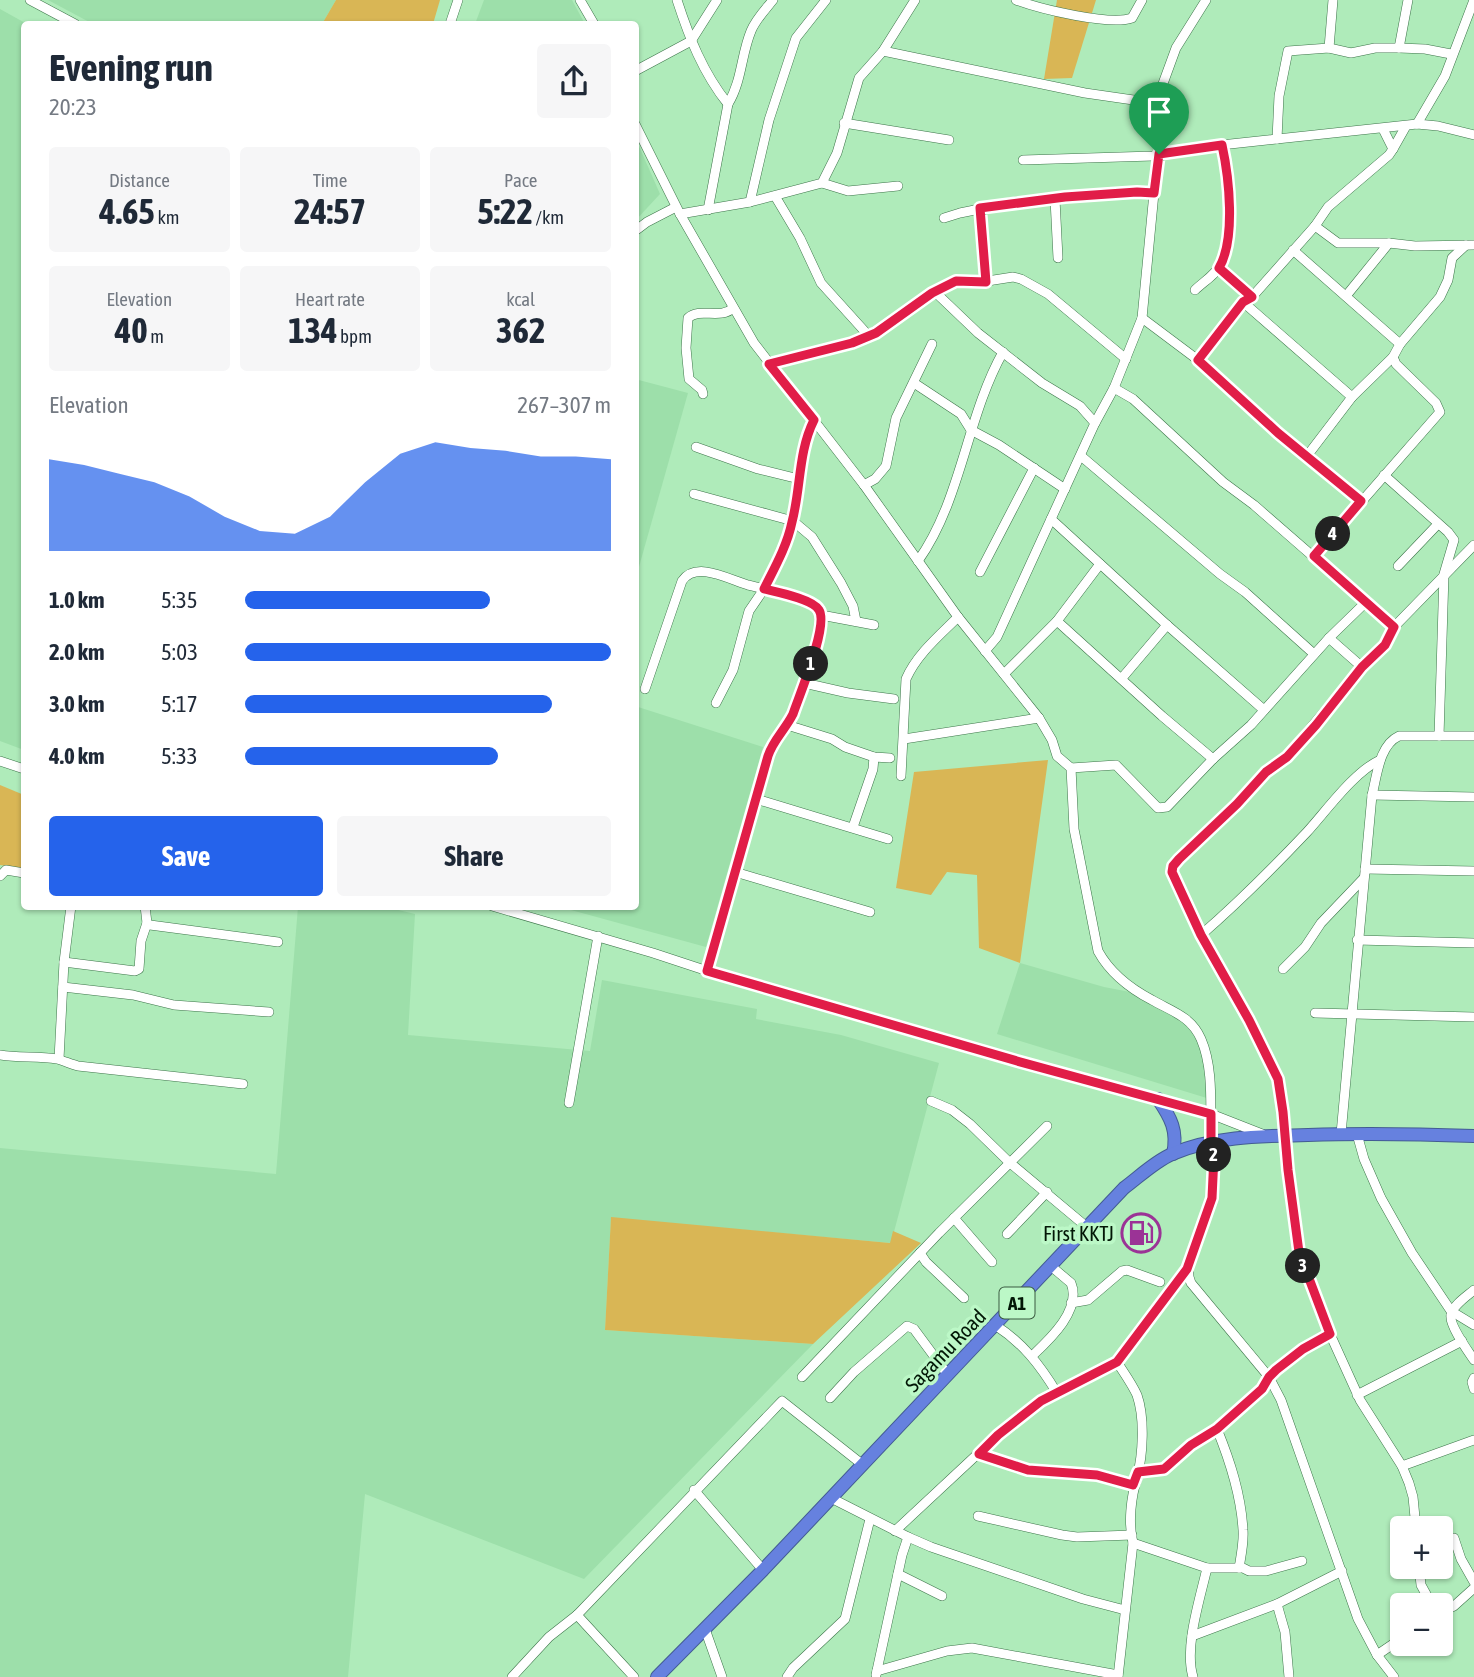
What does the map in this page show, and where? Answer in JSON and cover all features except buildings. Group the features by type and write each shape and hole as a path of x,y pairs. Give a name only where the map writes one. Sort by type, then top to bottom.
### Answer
{"highway":[{"path":"1158,1099 1174,1128 1176,1140 1173,1154"},
{"name":"Sagamu Road","path":"657,1677 763,1570 1124,1188 1158,1161 1211,1143 1266,1136 1474,1136"}],"street":[{"path":"30,0 69,21"},
{"path":"451,21 458,0"},
{"path":"580,0 592,21"},
{"path":"677,0 691,41 716,89 728,104"},
{"path":"639,69 691,41 718,0"},
{"path":"708,210 728,104 739,80 750,32 774,0"},
{"path":"750,202 769,120 796,38 826,0"},
{"path":"822,183 837,153 859,78 883,51 915,0"},
{"path":"1016,0 1054,11 1118,21 1132,19 1142,0"},
{"path":"985,651 997,637 1095,423 1114,388 1142,318 1162,130 1161,89 1176,48 1206,0"},
{"path":"1329,48 1333,0"},
{"path":"1399,48 1408,0"},
{"path":"1417,124 1445,76 1451,54 1474,0"},
{"path":"1462,31 1474,31"},
{"path":"1277,139 1279,96 1286,53 1291,50 1329,48 1351,52 1399,48 1451,54"},
{"path":"883,51 1085,93 1161,104"},
{"path":"844,122 949,140"},
{"path":"1023,160 1141,157 1222,145 1417,124 1474,135"},
{"path":"1198,360 1247,300 1315,226 1328,207 1383,162 1406,126"},
{"path":"1382,128 1393,149"},
{"path":"639,132 678,211 733,308 769,364 864,485 958,617 1039,718 1058,756 1071,768 1074,829 1098,951 1106,966 1153,1001 1186,1018 1194,1027 1205,1051 1214,1156 1212,1198 1187,1269 1117,1362 1041,1401 998,1435 895,1531"},
{"path":"1195,290 1219,268 1226,251 1229,208 1222,145"},
{"path":"639,228 647,222 678,211 708,210 750,202 822,183 848,191 898,187"},
{"path":"944,218 1014,202 1097,194 1154,193"},
{"path":"775,195 800,238 821,283 868,335"},
{"path":"1055,199 1058,258"},
{"path":"980,208 986,282"},
{"path":"1315,226 1338,243 1470,245"},
{"path":"1374,243 1380,253"},
{"path":"1346,296 1389,243"},
{"path":"1307,456 1352,397 1392,362 1400,344 1445,289 1452,258 1470,245"},
{"path":"1438,246 1452,258"},
{"path":"1293,250 1400,344"},
{"path":"1219,268 1247,300 1352,397"},
{"path":"769,364 846,345 876,333 934,292 956,281 986,282 1013,277 1037,287 1126,359"},
{"path":"934,292 964,322 1052,391 1071,399 1095,423"},
{"path":"703,394 689,379 685,348 688,318 695,313 722,314 733,308"},
{"path":"1142,318 1198,360 1361,501"},
{"path":"864,485 875,479 886,466 897,418 932,344"},
{"path":"918,561 933,539 984,394 1003,352"},
{"path":"1314,556 1440,412 1436,403 1392,362"},
{"path":"914,383 961,414 971,429 1065,489"},
{"path":"1114,388 1132,399 1223,482 1254,505 1394,627"},
{"path":"716,703 733,670 749,611 784,550 793,521 805,439 814,420"},
{"path":"695,447 799,479"},
{"path":"1081,456 1220,575 1245,592 1314,654"},
{"path":"980,572 1034,468"},
{"path":"1384,475 1454,540 1444,574 1442,596 1439,736"},
{"path":"695,494 793,521 812,537 841,583 853,606 856,621"},
{"path":"1051,519 1264,710"},
{"path":"1398,566 1438,524"},
{"path":"1415,1516 1413,1497 1402,1466 1357,1395 1299,1252 1278,1079 1249,1020 1201,935 1174,878 1173,866 1266,772 1287,757 1362,667 1385,645 1394,627 1474,545"},
{"path":"1004,674 1057,621 1100,564"},
{"path":"645,689 684,577 694,572 708,573 813,603 821,615 816,649 804,683 788,724 773,741 707,971"},
{"path":"1427,592 1442,596"},
{"path":"1071,768 1116,765 1147,797 1163,809 1245,731 1329,638 1365,603"},
{"path":"821,615 874,625"},
{"path":"901,776 905,687 910,669 958,617"},
{"path":"1057,621 1213,759"},
{"path":"1122,678 1167,625"},
{"path":"1329,638 1362,667"},
{"path":"804,683 848,693 894,699"},
{"path":"904,739 1039,718"},
{"path":"788,724 874,757 890,758"},
{"path":"1341,1134 1363,879 1372,795 1380,760 1395,737 1474,736"},
{"path":"853,827 873,769 874,757"},
{"path":"1201,935 1255,888 1346,789 1380,760"},
{"path":"0,761 21,768"},
{"path":"1372,795 1474,797"},
{"path":"756,799 888,839"},
{"path":"1365,869 1474,871"},
{"path":"2,871 21,873"},
{"path":"735,872 870,912"},
{"path":"1283,969 1305,947 1321,923 1363,879"},
{"path":"59,1059 64,961 70,910"},
{"path":"64,961 135,971 139,969 141,941 147,923 145,910"},
{"path":"506,910 796,998 1211,1114 1266,1136"},
{"path":"147,923 278,942"},
{"path":"569,1103 598,936"},
{"path":"1357,940 1474,943"},
{"path":"63,987 133,995 174,1005 269,1012"},
{"path":"1315,1013 1474,1017"},
{"path":"0,1055 59,1059 78,1066 243,1084"},
{"path":"931,1101 952,1110 1088,1228"},
{"path":"802,1377 954,1218 1047,1126"},
{"path":"1357,1134 1364,1159 1381,1198 1412,1253 1451,1311 1474,1325"},
{"path":"1007,1234 1047,1192"},
{"path":"954,1218 992,1262"},
{"path":"920,1253 964,1298"},
{"path":"1032,1356 1056,1334 1071,1303 1071,1283 1052,1267"},
{"path":"1187,1269 1191,1283 1269,1377 1281,1400 1358,1619 1377,1655 1394,1677"},
{"path":"1071,1303 1088,1300 1122,1271 1132,1270 1160,1282"},
{"path":"1451,1311 1474,1290"},
{"path":"1451,1311 1452,1322 1474,1360"},
{"path":"995,1325 1032,1356 1057,1393"},
{"path":"830,1398 854,1372 907,1326 914,1329 948,1375"},
{"path":"1138,1472 1161,1471 1191,1445 1217,1429 1262,1389 1269,1377 1303,1349 1330,1334"},
{"path":"1357,1395 1462,1341"},
{"path":"876,1674 947,1651 972,1648 1118,1676 1133,1539 1133,1485 1138,1472 1142,1423 1138,1398 1117,1362"},
{"path":"1474,1378 1474,1389"},
{"path":"512,1677 549,1637 577,1615 782,1401 863,1465"},
{"path":"1217,1429 1231,1462 1237,1491 1243,1531 1240,1568"},
{"path":"1402,1466 1474,1440"},
{"path":"979,1454 1028,1470 1097,1475 1133,1485"},
{"path":"694,1490 763,1570"},
{"path":"831,1497 931,1548 1083,1600 1125,1610"},
{"path":"978,1516 1077,1537 1133,1539 1207,1568 1240,1568 1249,1572 1266,1572 1302,1560"},
{"path":"787,1677 793,1668 845,1619 870,1519"},
{"path":"876,1674 908,1537"},
{"path":"1454,1538 1461,1559 1474,1582"},
{"path":"1193,1677 1192,1636 1207,1568"},
{"path":"1192,1636 1277,1604 1342,1572"},
{"path":"898,1574 942,1596"},
{"path":"1453,1606 1474,1588"},
{"path":"1277,1604 1285,1632 1289,1677"},
{"path":"577,1615 634,1677"},
{"path":"705,1629 722,1677"},
{"path":"1377,1655 1390,1646"}],"shaded area":[{"path":"48,0 336,0 324,21 87,21"},
{"path":"336,0 440,0 434,21 324,21"},
{"path":"484,0 572,0 583,21 476,21"},
{"path":"1057,0 1096,0 1072,78 1044,79"},
{"path":"0,9 22,21 21,749 0,741"},
{"path":"639,146 660,194 639,217"},
{"path":"639,380 688,393 639,567"},
{"path":"639,707 763,747 706,947 571,910 639,910"},
{"path":"1048,760 1020,963 979,948 977,875 947,872 931,895 896,888 914,772"},
{"path":"0,785 21,794 21,868 0,865"},
{"path":"298,910 398,910 415,914 408,1035 590,1051 602,980 757,1009 756,1019 841,1035 939,1063 891,1243 611,1218 605,1330 813,1344 584,1579 365,1494 348,1677 0,1677 0,1148 276,1174"},
{"path":"1020,963 1130,992 1188,1023 1205,1051 1210,1099 997,1034"},
{"path":"611,1217 890,1243 893,1231 921,1243 813,1344 605,1330"}],"place":[{"name":"First KKTJ","path":"1141,1233"}],"route":[{"path":"1222,145 1229,208 1226,251 1219,268 1237,281 1252,297 1243,302 1198,360 1278,433 1361,501 1314,556 1394,627 1385,645 1362,667 1316,725 1287,757 1266,772 1237,804 1179,859 1172,872 1201,935 1249,1020 1278,1079 1299,1252 1330,1334 1303,1349 1276,1370 1262,1389 1217,1429 1191,1445 1164,1469 1138,1472 1133,1485 1097,1475 1028,1470 979,1454 1041,1401 1117,1362 1187,1269 1212,1198 1214,1156 1211,1114 707,971 768,756 773,741 793,714 820,631 821,615 813,603 764,589 784,550 793,521 805,439 814,420 769,364 846,345 876,333 932,293 956,281 986,282 982,262 980,208 1097,194 1154,193 1159,154 1222,145"}]}
